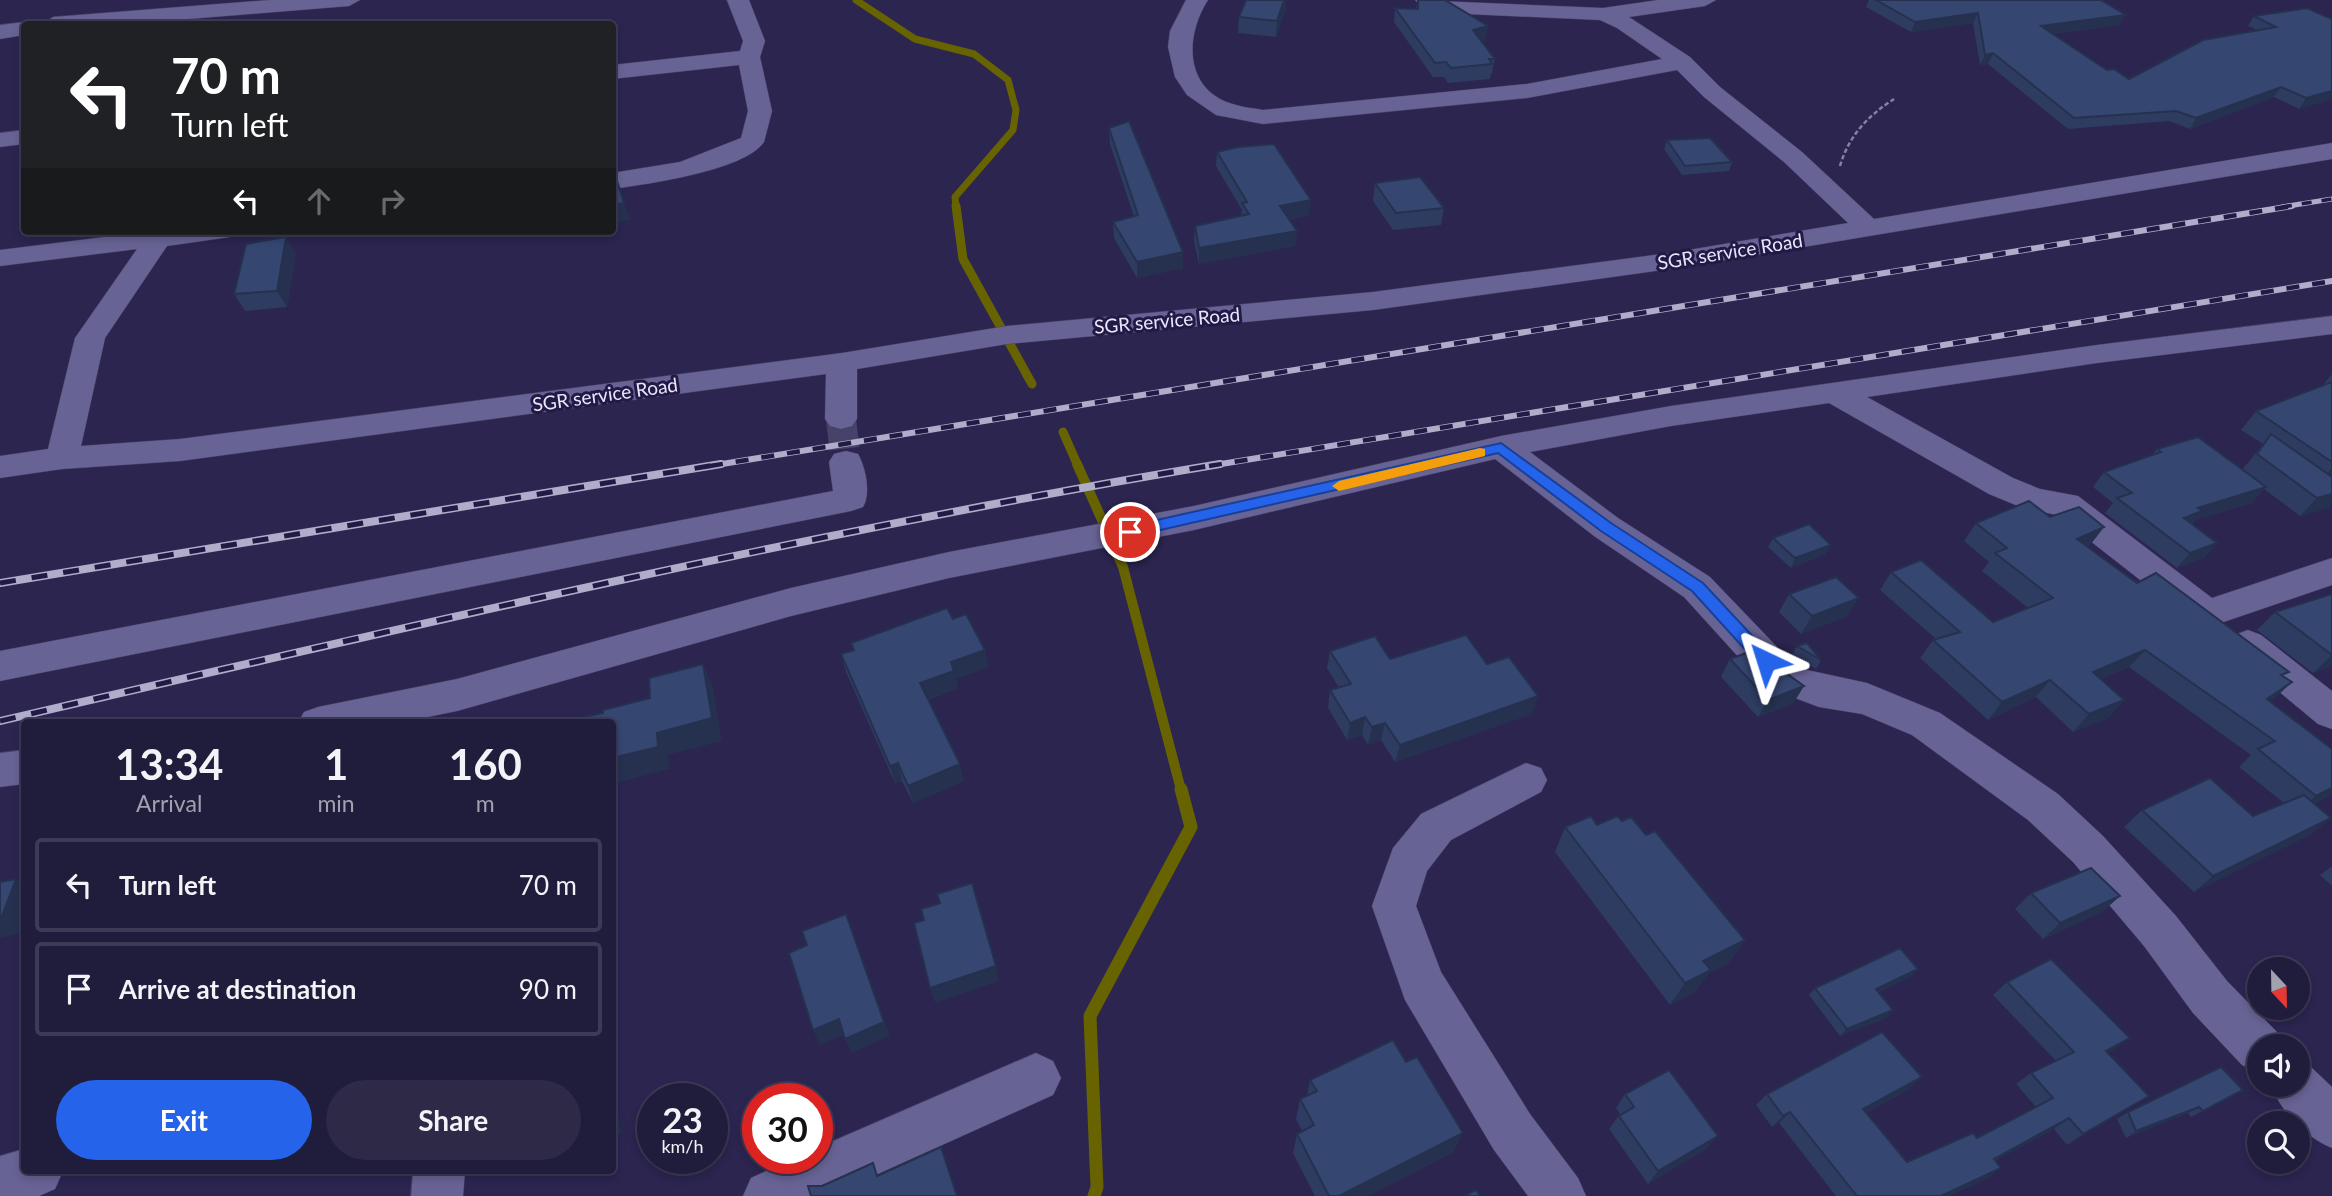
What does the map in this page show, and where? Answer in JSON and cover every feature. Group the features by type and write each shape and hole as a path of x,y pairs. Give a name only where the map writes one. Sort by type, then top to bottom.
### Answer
{"street":[{"path":"69,21 144,7 231,11 349,0"},
{"path":"616,180 692,168 733,153 752,142 760,111 749,57 754,41 738,0"},
{"path":"1197,0 1185,16 1178,36 1180,58 1189,85 1226,110 1263,117 1527,90 1682,62"},
{"path":"1399,0 1466,8 1603,14 1705,0"},
{"path":"1603,14 1625,23 1682,62 1712,92 1793,157 1868,228"},
{"path":"0,32 21,29"},
{"path":"616,72 749,57"},
{"path":"0,140 21,137"},
{"name":"SGR service Road","path":"0,467 62,458 180,450 842,362 1007,335 1373,301 1677,260 2332,151"},
{"path":"0,258 88,238 158,239 189,235"},
{"path":"62,458 90,338 158,239"},
{"path":"358,719 457,709 790,602 949,565 1194,519 1501,447 1671,416 2098,354 2332,326"},
{"path":"841,419 842,362"},
{"path":"1837,394 2001,486 2035,500 2066,504 2209,613 2332,713"},
{"path":"1501,447 1606,527 1697,587 1766,661 1793,681 1819,691 1867,699 1926,724 2043,807 2088,849 2160,931 2210,998 2247,1036"},
{"path":"0,666 850,499 846,462"},
{"path":"2209,613 2332,571"},
{"path":"0,770 21,767"},
{"path":"1527,780 1436,827 1408,863 1394,906 1422,984 1512,1132 1560,1196"},
{"path":"769,1196 1036,1078"},
{"path":"2307,1097 2332,1123"},
{"path":"0,1182 27,1174"},
{"path":"437,1196 439,1174"}],"path":[{"path":"1835,197 1843,153 1850,138 1871,113 1894,99"}],"building":[{"path":"1246,0 1284,0 1277,21 1239,17"},
{"path":"1418,0 1445,0 1488,26 1473,30 1495,59 1489,59 1492,64 1451,68 1446,62 1435,63 1395,8 1418,9"},
{"path":"1876,0 2101,0 2126,15 2041,26 2107,70 2114,69 2129,79 2203,40 2276,27 2254,16 2307,8 2332,19 2332,91 2306,98 2281,87 2196,118 2176,111 2074,118 1993,53 1985,55 1978,13 1915,22"},
{"path":"1129,121 1183,252 1137,262 1113,222 1138,215 1109,128"},
{"path":"1710,138 1732,162 1685,166 1667,140"},
{"path":"1274,144 1311,200 1280,206 1297,231 1199,248 1195,226 1249,214 1242,203 1247,202 1217,152"},
{"path":"1420,177 1444,208 1396,213 1375,183"},
{"path":"616,178 624,203 616,204"},
{"path":"286,237 277,291 234,294 246,244"},
{"path":"2332,382 2332,462 2256,411"},
{"path":"2271,434 2332,477 2332,494 2317,498 2257,454"},
{"path":"2198,437 2266,487 2198,508 2202,511 2184,518 2217,543 2190,553 2117,498 2132,493 2104,472 2161,452 2157,449"},
{"path":"2029,501 2050,517 2079,507 2104,527 2077,539 2137,583 2156,573 2289,672 2281,675 2292,682 2267,699 2332,749 2332,788 2316,796 2258,749 2275,741 2145,650 2093,672 2124,700 2089,714 2050,680 2002,702 1933,640 1960,632 1891,572 1921,560 1993,622 2053,598 1995,553 2007,548 1976,523"},
{"path":"1809,524 1831,545 1795,558 1773,538"},
{"path":"1836,577 1859,598 1812,616 1789,594"},
{"path":"2332,594 2332,655 2275,612"},
{"path":"947,608 953,619 966,614 985,650 951,662 954,671 920,683 960,764 908,786 898,763 890,766 841,654 854,650 851,643"},
{"path":"1466,635 1487,664 1509,657 1538,696 1400,745 1385,723 1372,727 1365,717 1350,723 1330,690 1351,684 1330,651 1375,636 1390,659"},
{"path":"1807,643 1821,660 1797,646"},
{"path":"1754,650 1804,686 1768,700 1730,659"},
{"path":"703,664 712,718 657,733 658,747 616,757 616,719 574,719 650,698 649,678"},
{"path":"2210,778 2253,816 2304,795 2331,818 2213,876 2142,810"},
{"path":"1591,816 1597,825 1617,816 1622,821 1631,817 1646,835 1655,831 1745,940 1703,961 1711,970 1685,983 1565,827"},
{"path":"2091,868 2120,896 2060,923 2031,893"},
{"path":"16,879 2,916 0,917 0,882"},
{"path":"972,883 996,966 930,988 914,923 924,920 921,909 940,903 937,894"},
{"path":"846,914 884,1022 845,1039 839,1019 813,1030 789,953 807,945 802,931"},
{"path":"1900,948 1918,969 1876,989 1893,1010 1847,1029 1815,988"},
{"path":"2051,959 2130,1038 2106,1051 2149,1096 2083,1134 2069,1118 1994,1159 2001,1168 1941,1196 1857,1196 1790,1112 1783,1116 1767,1094 1882,1032 1922,1077 1863,1109 1907,1162 1973,1133 1977,1138 2053,1098 2031,1073 2074,1052 2007,982"},
{"path":"1393,1040 1406,1062 1417,1057 1463,1133 1339,1196 1329,1196 1297,1134 1314,1125 1300,1099 1317,1091 1310,1080"},
{"path":"2221,1067 2243,1090 2203,1111 2199,1107 2136,1131 2128,1112"},
{"path":"1669,1070 1718,1136 1658,1171 1619,1116 1634,1107 1625,1094"},
{"path":"941,1147 957,1196 811,1196 808,1186 822,1186 873,1163 877,1176"},
{"path":"1476,1190 1480,1196 1464,1196"}],"waterway":[{"path":"856,0 915,39 974,54 1008,80 1016,110 1013,130 955,197 956,207"},
{"path":"956,206 963,259 1032,384"},
{"path":"1063,432 1078,466"},
{"path":"1077,464 1123,567 1181,790"},
{"path":"1094,1196 1097,1187 1090,1016 1191,827 1181,789"}],"tunnel":[{"path":"841,419 846,462"}],"railway":[{"path":"2282,207 2332,199"},
{"path":"710,466 2292,206"},
{"path":"1209,466 2332,281"},
{"path":"0,583 721,464"},
{"path":"0,721 456,616 761,550 1220,464"}],"slow traffic":[{"path":"1339,486 1480,452"}],"route":[{"path":"1130,532 1358,482 1501,447 1606,527 1697,587 1723,611 1766,661"}]}
